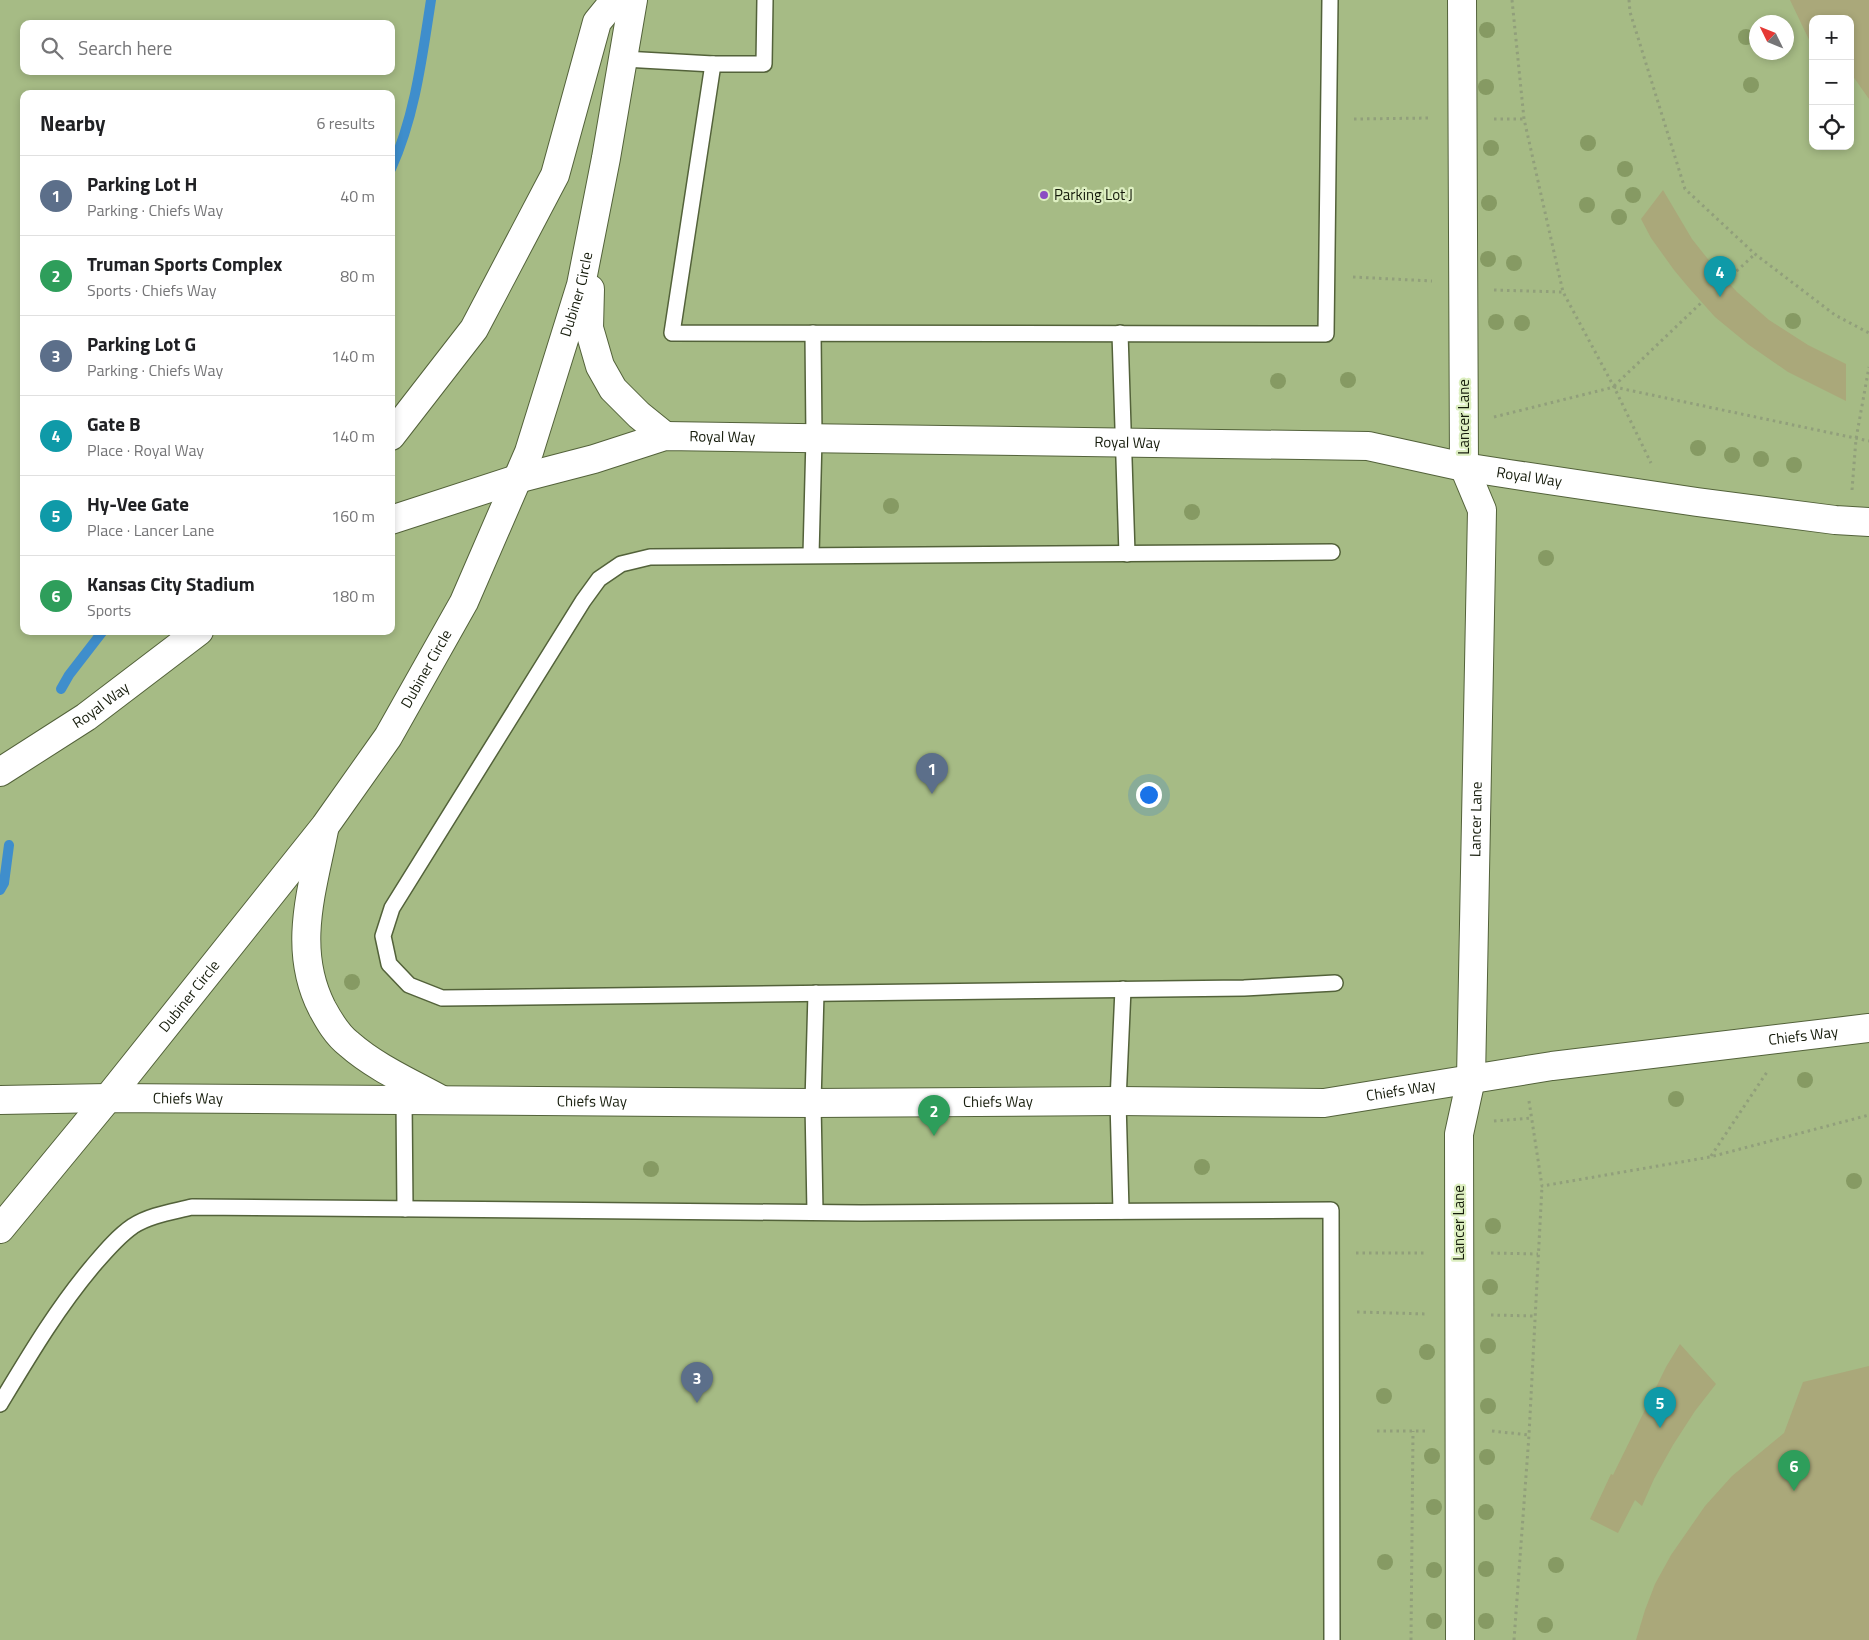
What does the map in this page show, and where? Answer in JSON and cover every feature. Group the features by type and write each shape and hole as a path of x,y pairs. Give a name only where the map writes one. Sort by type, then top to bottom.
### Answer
{"street":[{"path":"395,431 474,329 555,175 597,22 616,0"},
{"name":"Dubiner Circle","path":"0,1228 108,1098 325,826 388,737 464,602 529,452 581,285 624,59 633,0"},
{"name":"Lancer Lane","path":"1460,1640 1459,1134 1472,1080 1482,510 1464,467 1462,0"},
{"path":"590,238 589,328 600,366 613,389 639,415 665,436"},
{"name":"Royal Way","path":"395,519 517,479 594,460 665,436 1368,446 1464,467 1698,502 1835,520 1869,522"},
{"name":"Royal Way","path":"0,772 86,716 194,635"},
{"path":"325,826 308,912 305,950 309,977 318,1000 329,1022 347,1044 376,1065 443,1101"},
{"name":"Chiefs Way","path":"0,1100 108,1098 813,1103 1118,1101 1324,1103 1552,1066 1869,1028"}],"lane":[{"path":"624,59 713,64 764,64 764,0"},
{"path":"713,64 672,333 1326,334 1330,0"},
{"path":"811,556 814,438 813,333"},
{"path":"1120,334 1127,554"},
{"path":"1332,552 650,557 621,564 599,579 583,601 392,908 383,936 389,964 409,985 442,998 1244,988 1335,983"},
{"path":"1121,1211 1118,1101 1123,989"},
{"path":"815,1212 813,1103 816,993"},
{"path":"404,1100 404,1209"},
{"path":"0,1404 40,1337 75,1287 108,1248 133,1226 159,1215 192,1207 815,1212 1331,1210 1332,1640"}],"path":[{"path":"1512,0 1524,119 1563,292 1614,386 1654,470"},
{"path":"1629,0 1630,12 1685,189 1755,254 1835,315 1869,333"},
{"path":"1380,118 1434,118"},
{"path":"1489,119 1524,119"},
{"path":"1726,280 1755,254"},
{"path":"1380,278 1433,281"},
{"path":"1490,290 1563,292"},
{"path":"1614,386 1702,302"},
{"path":"1851,496 1856,439 1869,366"},
{"path":"1488,419 1614,386 1869,441"},
{"path":"1710,1156 1770,1068"},
{"path":"1514,1640 1529,1435 1542,1186 1528,1096"},
{"path":"1542,1186 1710,1156 1869,1115"},
{"path":"1493,1121 1531,1118"},
{"path":"1331,1252 1431,1253"},
{"path":"1488,1253 1538,1254"},
{"path":"1331,1311 1432,1314"},
{"path":"1488,1315 1535,1316"},
{"path":"1487,1430 1529,1435"},
{"path":"1377,1431 1431,1431"},
{"path":"1412,1640 1413,1431"}],"green space":[{"path":"0,0 1869,0 1869,1640 0,1640"}],"building":[{"path":"1790,0 1869,0 1869,99 1854,78 1854,15 1809,15 1809,40"},
{"path":"1663,190 1692,239 1737,292 1769,320 1808,345 1846,364 1846,401 1788,372 1749,345 1715,317 1689,288 1651,238 1641,219"},
{"path":"1680,1344 1716,1384 1695,1411 1673,1445 1654,1479 1642,1506 1635,1500 1618,1533 1590,1519 1666,1367"},
{"path":"1869,1366 1869,1640 1636,1640 1655,1584 1671,1555 1705,1506 1732,1476 1784,1433 1803,1382"}],"waterway":[{"path":"395,159 412,108 431,0"},
{"path":"61,689 69,675 100,635"},
{"path":"0,890 4,883 9,845"}],"place":[{"name":"Parking Lot J","path":"1044,195"},
{"name":"Gate B","path":"1720,297"},
{"name":"Parking Lot H","path":"932,794"},
{"name":"Truman Sports Complex","path":"934,1136"},
{"name":"Parking Lot G","path":"697,1403"},
{"name":"Hy-Vee Gate","path":"1660,1428"},
{"name":"Kansas City Stadium","path":"1794,1491"}]}
